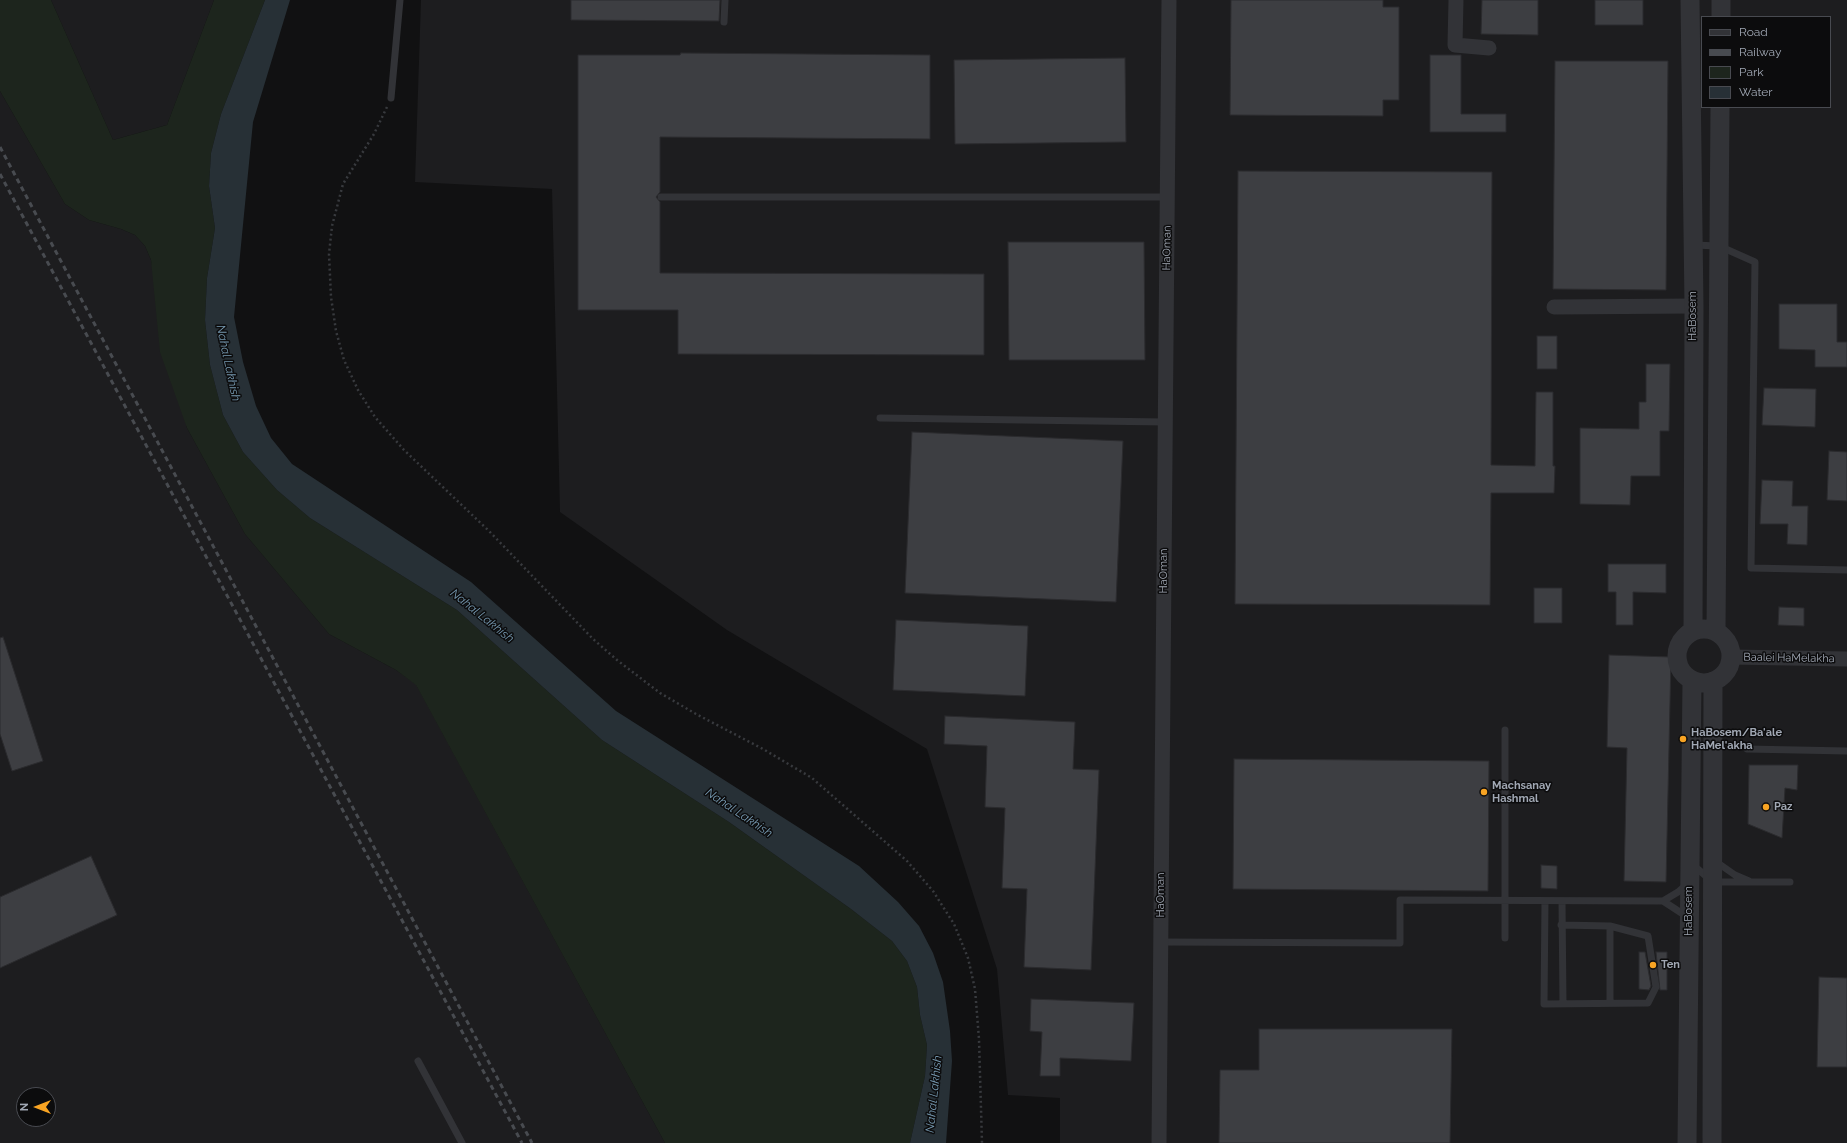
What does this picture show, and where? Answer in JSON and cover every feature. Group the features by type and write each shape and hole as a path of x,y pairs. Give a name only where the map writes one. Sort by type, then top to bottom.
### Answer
{"street":[{"name":"HaOman","path":"1159,1143 1169,0"},
{"path":"1456,0 1455,45 1489,48"},
{"name":"HaBosem","path":"1690,0 1695,56 1693,245 1693,631"},
{"path":"1721,0 1721,16"},
{"path":"1716,631 1720,108"},
{"path":"1554,307 1694,306"},
{"path":"1700,629 1716,631 1727,641 1731,657 1726,672 1713,681 1702,682 1692,680 1684,674 1679,666 1678,657 1681,642 1693,631 1700,629"},
{"name":"Baalei HaMelakha","path":"1731,657 1847,659"},
{"name":"HaBosem","path":"1687,1143 1692,680"},
{"path":"1712,1143 1713,681"}],"lane":[{"path":"391,98 400,0"},
{"path":"724,22 725,0"},
{"path":"661,197 1167,197"},
{"path":"1693,245 1719,246 1756,262 1751,568 1847,570"},
{"path":"880,418 1165,422"},
{"path":"1505,730 1505,938"},
{"path":"1747,749 1847,751"},
{"path":"1689,860 1701,873 1713,882 1790,882"},
{"path":"1713,860 1735,875 1752,883"},
{"path":"1663,901 1678,892 1689,882"},
{"path":"1161,942 1400,943 1400,900 1663,901 1678,909 1689,919"},
{"path":"1545,901 1544,1004 1648,1003 1656,988 1648,936 1610,926 1561,925"},
{"path":"1562,901 1561,925 1563,1004"},
{"path":"1610,926 1610,1003"},
{"path":"418,1061 462,1143"}],"path":[{"path":"391,98 374,134 343,184 332,226 330,254 331,298 336,331 344,360 358,390 375,418 404,450 489,531 593,639 617,660 660,693 696,714 763,749 812,778 906,861 933,891 954,924 968,958 975,989 979,1039 982,1143"}],"shaded area":[{"path":"51,0 214,0 167,125 113,140"},
{"path":"421,0 1847,0 1847,1143 1060,1143 1060,1098 1008,1095 997,969 927,749 727,630 560,512 552,189 415,182"},
{"path":"0,91 65,204 89,220 121,229 135,235 145,246 151,260 187,428 245,534 329,634 396,670 416,684 665,1143 0,1143"}],"green space":[{"path":"0,0 51,0 113,140 167,125 214,0 265,0 221,114 211,153 209,186 215,228 207,278 205,320 210,365 223,415 243,452 277,490 310,518 457,610 602,740 729,822 851,909 892,941 907,961 917,987 920,1015 927,1045 925,1076 910,1143 665,1143 416,685 396,670 329,634 245,534 187,428 160,352 151,260 145,246 135,235 121,229 89,220 65,204 0,91"}],"water":[{"name":"Nahal Lakhish","path":"265,0 290,0 253,122 234,317 243,362 256,406 271,438 292,464 471,582 616,711 859,866 898,902 919,926 933,953 943,982 950,1031 952,1061 946,1143 910,1143 925,1076 927,1045 920,1015 917,987 907,961 892,941 851,909 729,822 602,740 457,610 310,518 277,490 243,452 223,415 210,365 205,320 207,278 215,228 209,186 211,153 221,114"}],"building":[{"path":"571,0 720,0 719,21 571,20"},
{"path":"1231,0 1383,0 1383,7 1399,7 1399,100 1383,100 1383,116 1230,115"},
{"path":"1482,0 1538,0 1538,35 1481,34"},
{"path":"1595,0 1643,0 1643,25 1595,25"},
{"path":"681,53 930,55 930,139 660,137 660,192 656,197 660,202 660,273 984,274 984,355 678,354 678,310 578,310 578,55 680,55"},
{"path":"1430,55 1461,55 1461,114 1506,114 1506,132 1430,132"},
{"path":"1125,58 1126,142 955,144 954,60"},
{"path":"1555,61 1668,61 1666,290 1553,289"},
{"path":"1238,171 1492,172 1491,465 1535,466 1536,392 1553,392 1553,466 1555,466 1554,493 1491,493 1490,605 1235,604"},
{"path":"1008,242 1144,242 1145,360 1009,360"},
{"path":"1779,304 1837,304 1837,342 1847,342 1847,367 1815,367 1815,350 1779,349"},
{"path":"1537,336 1557,336 1557,369 1537,369"},
{"path":"1646,364 1670,364 1669,431 1660,431 1660,476 1631,476 1630,505 1580,504 1580,428 1639,429 1639,402 1646,402"},
{"path":"1764,388 1816,389 1815,427 1762,425"},
{"path":"912,432 1123,441 1116,602 905,593"},
{"path":"1829,451 1847,452 1847,501 1827,500"},
{"path":"1762,480 1793,481 1792,506 1808,506 1807,545 1787,544 1788,524 1760,524"},
{"path":"1608,564 1666,564 1666,593 1633,592 1633,625 1616,625 1616,592 1608,592"},
{"path":"1534,588 1562,588 1562,623 1534,623"},
{"path":"1779,607 1804,608 1804,626 1778,625"},
{"path":"896,620 1028,626 1025,696 893,690"},
{"path":"3,637 43,761 12,771 0,734 0,638"},
{"path":"1609,655 1671,657 1666,882 1624,881 1627,748 1607,747"},
{"path":"945,716 1075,722 1073,769 1099,770 1091,970 1024,967 1027,889 1002,888 1005,808 985,807 987,746 944,744"},
{"path":"1234,759 1489,761 1488,891 1233,889"},
{"name":"Paz","path":"1749,765 1798,765 1797,790 1785,788 1782,838 1748,824"},
{"path":"91,856 117,915 0,968 0,897"},
{"path":"1541,865 1557,866 1557,889 1541,888"},
{"path":"1639,952 1645,952 1651,986 1649,990 1639,989"},
{"path":"1656,952 1667,952 1667,990 1660,990"},
{"path":"1819,977 1847,978 1847,1067 1817,1067"},
{"path":"1031,999 1134,1003 1131,1061 1060,1058 1060,1076 1040,1076 1042,1032 1030,1031"},
{"path":"1259,1029 1452,1029 1450,1143 1219,1143 1220,1070 1259,1070"}],"railway":[{"path":"0,147 532,1143"},
{"path":"0,174 522,1143"}],"place":[{"name":"HaBosem/Ba'ale HaMel'akha","path":"1683,739"},
{"name":"Machsanay Hashmal","path":"1484,792"},
{"name":"Paz","path":"1766,807"},
{"name":"Ten","path":"1653,965"}]}
